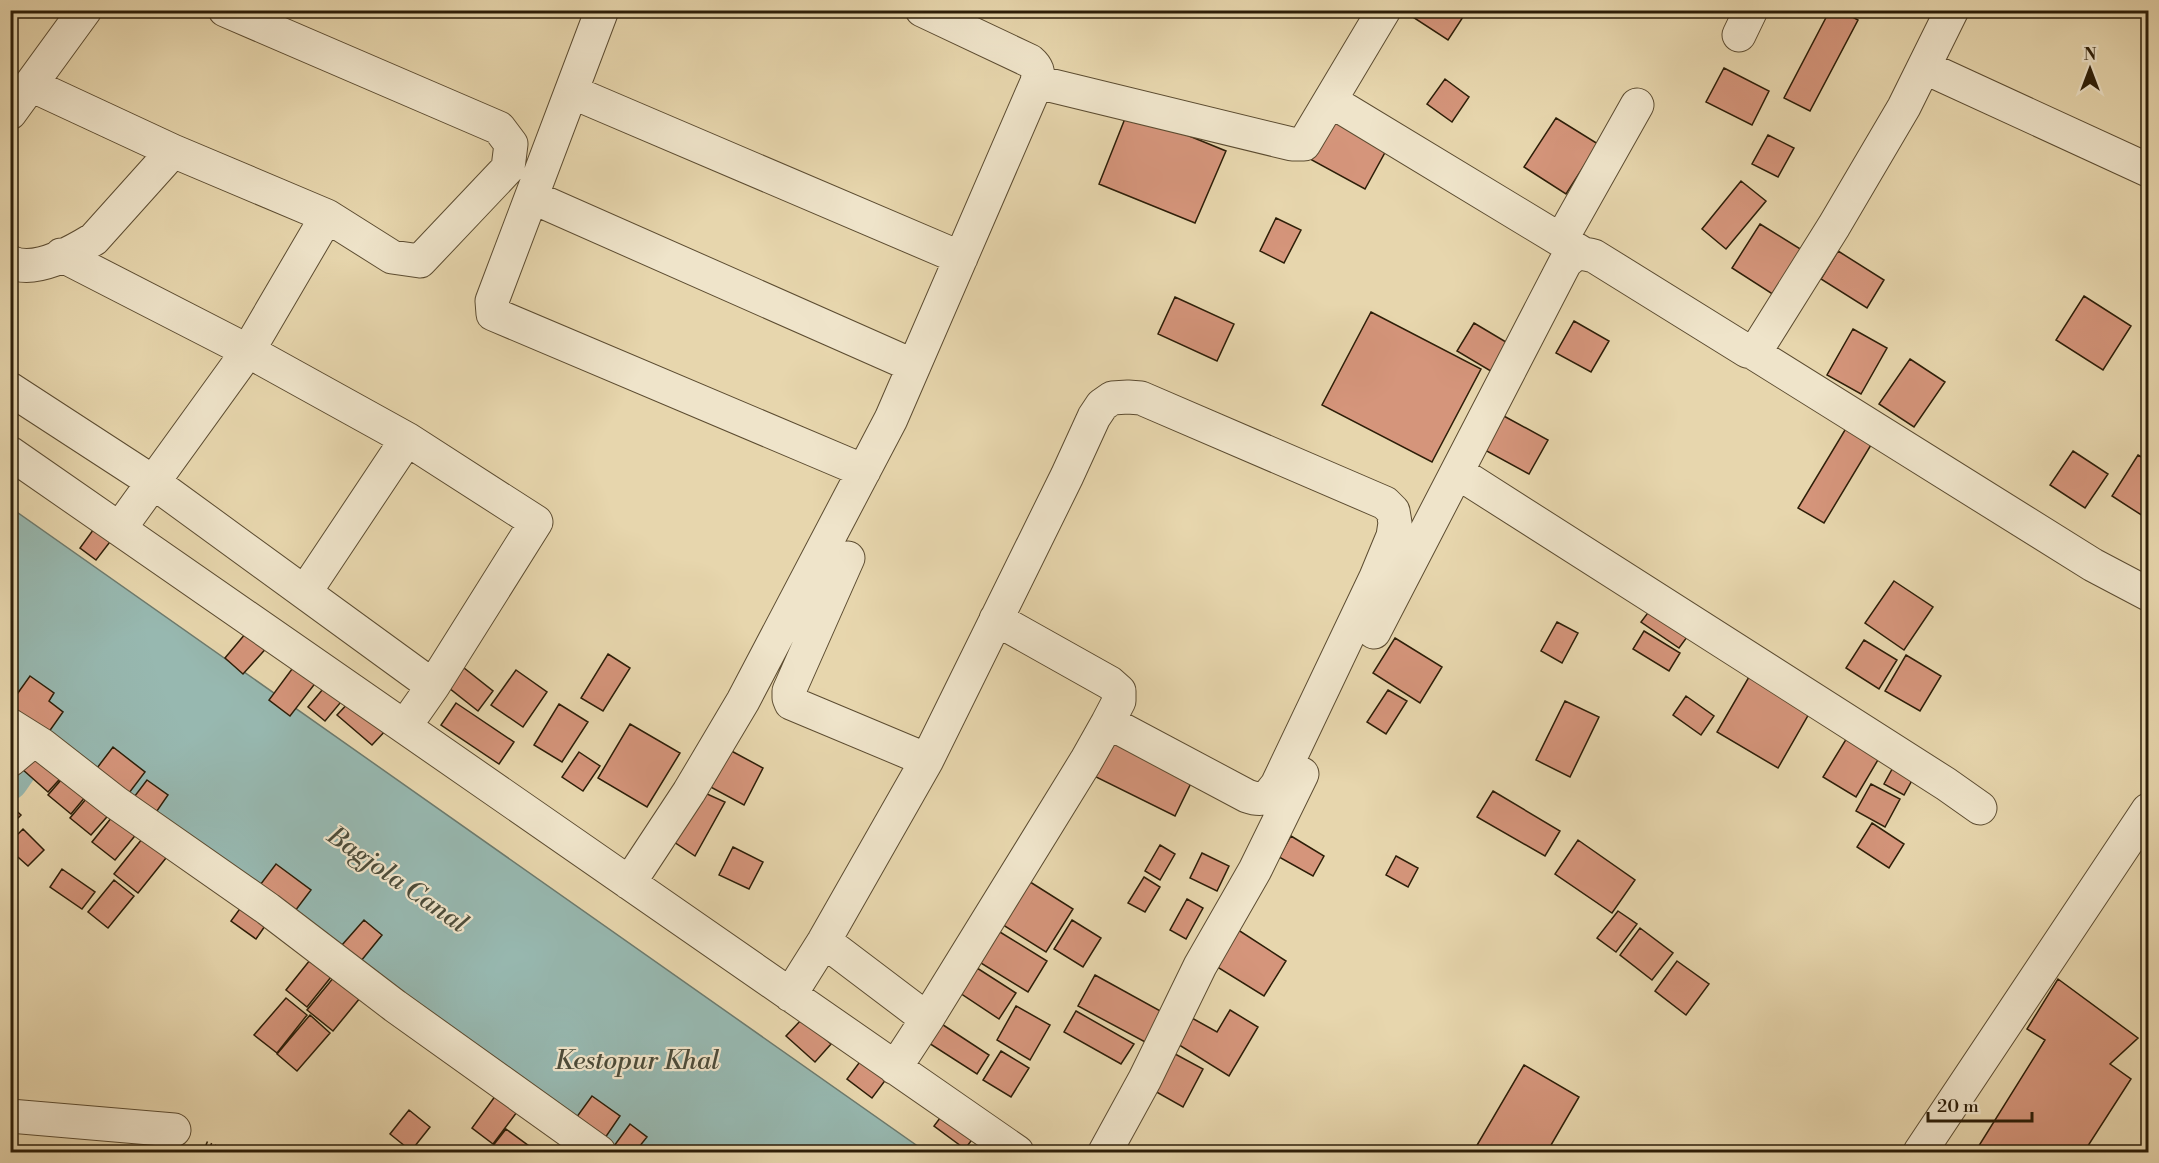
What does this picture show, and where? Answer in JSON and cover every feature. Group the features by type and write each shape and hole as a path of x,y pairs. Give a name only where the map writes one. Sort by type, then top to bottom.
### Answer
{"street":[{"path":"10,113 85,10"},
{"path":"31,84 173,151 327,216 392,257 420,261 508,168 512,144 499,128 225,10"},
{"path":"602,10 492,301 493,314 864,471"},
{"path":"629,883 689,792 743,701 891,420 1037,82 1037,67 1030,61 922,10"},
{"path":"1037,82 1298,146 1309,139 1384,10"},
{"path":"1752,352 1761,345 1904,107 1952,10"},
{"path":"1924,68 2148,170"},
{"path":"572,93 961,258"},
{"path":"1331,101 1752,352 2093,565 2148,594"},
{"path":"1104,1152 1145,1079 1200,966 1255,870 1312,753 1565,263 1573,255 1572,246 1637,105"},
{"path":"28,269 94,239 173,151"},
{"path":"532,197 914,366"},
{"path":"120,528 248,351 327,216"},
{"path":"28,269 248,351 407,439 536,522 433,686 405,726"},
{"path":"10,389 153,482 433,686"},
{"path":"790,995 824,941 927,760 1094,417 1102,405 1112,398 1141,398 1385,503 1393,511 1395,523 1393,536 1376,577 1277,785 1269,795 1257,800 1247,796 1108,722"},
{"path":"305,592 407,439"},
{"path":"10,453 1017,1152"},
{"path":"1457,472 1946,784 1980,808"},
{"path":"848,558 789,691 789,698 791,703 927,760"},
{"path":"896,1068 1080,771 1119,701 1119,691 1110,683 996,620"},
{"path":"18,742 115,802 268,909 404,1013 599,1152"},
{"path":"1920,1152 2148,810"},
{"path":"824,941 927,1019"},
{"path":"10,1116 174,1130"}],"water":[{"name":"Kestopur Khal","path":"11,508 926,1152 610,1152 11,726"}],"building":[{"path":"1402,10 1451,10 1463,17 1448,40"},
{"path":"1830,10 1840,10 1858,20 1810,111 1784,98"},
{"path":"1724,68 1769,91 1752,125 1706,102"},
{"path":"1445,79 1469,97 1452,122 1427,104"},
{"path":"1128,111 1226,151 1195,223 1099,184"},
{"path":"1333,117 1388,147 1365,189 1310,159"},
{"path":"1556,118 1598,144 1566,194 1524,167"},
{"path":"1768,135 1794,148 1778,177 1752,164"},
{"path":"1741,181 1766,201 1726,249 1702,229"},
{"path":"1276,218 1301,230 1284,263 1260,251"},
{"path":"1760,224 1802,250 1774,295 1732,268"},
{"path":"1838,251 1884,280 1867,308 1821,279"},
{"path":"2084,296 2131,326 2103,370 2056,340"},
{"path":"1175,297 1234,324 1217,361 1158,334"},
{"path":"1371,312 1481,369 1432,462 1322,405"},
{"path":"1574,321 1609,341 1591,372 1556,353"},
{"path":"1474,323 1511,345 1494,373 1457,351"},
{"path":"1853,329 1887,348 1861,394 1827,375"},
{"path":"1910,359 1945,382 1914,427 1879,404"},
{"path":"1502,415 1548,440 1529,474 1483,449"},
{"path":"1848,425 1874,440 1824,523 1798,508"},
{"path":"2073,451 2108,474 2085,508 2050,485"},
{"path":"2138,455 2148,461 2148,514 2146,518 2112,496"},
{"path":"96,526 113,538 96,560 80,548"},
{"path":"1894,581 1933,607 1904,650 1865,623"},
{"path":"1656,602 1693,629 1679,648 1641,622"},
{"path":"1557,622 1578,633 1562,663 1541,651"},
{"path":"251,627 270,644 243,674 225,658"},
{"path":"1644,631 1680,653 1669,671 1633,649"},
{"path":"1395,638 1442,667 1420,703 1373,673"},
{"path":"1864,640 1897,660 1879,689 1846,668"},
{"path":"608,654 630,668 603,711 581,698"},
{"path":"1906,655 1941,676 1920,711 1885,691"},
{"path":"459,664 493,691 478,711 444,684"},
{"path":"295,665 317,681 290,716 269,700"},
{"path":"516,670 547,692 523,727 491,705"},
{"path":"1753,670 1814,705 1778,768 1717,732"},
{"path":"30,676 54,693 49,701 63,712 46,736 10,711 10,704"},
{"path":"328,683 346,696 325,721 308,707"},
{"path":"1388,690 1407,701 1386,734 1367,722"},
{"path":"1686,696 1714,716 1701,735 1673,715"},
{"path":"352,699 387,729 372,745 337,715"},
{"path":"1565,701 1599,717 1570,777 1536,760"},
{"path":"456,703 514,742 499,764 441,725"},
{"path":"559,704 588,722 562,762 534,745"},
{"path":"630,724 680,753 647,807 598,778"},
{"path":"1853,728 1885,748 1856,797 1823,777"},
{"path":"1113,738 1193,779 1175,816 1094,776"},
{"path":"41,746 68,770 48,792 22,769"},
{"path":"113,747 145,772 126,797 94,772"},
{"path":"724,747 763,768 744,805 705,784"},
{"path":"579,752 600,766 583,791 562,777"},
{"path":"1896,762 1916,773 1904,795 1884,784"},
{"path":"68,772 91,790 71,814 48,795"},
{"path":"147,780 168,795 150,821 128,805"},
{"path":"1871,784 1900,799 1885,827 1856,811"},
{"path":"696,789 725,802 695,856 665,836"},
{"path":"1493,791 1560,831 1545,856 1477,817"},
{"path":"92,792 113,810 91,835 70,818"},
{"path":"10,805 21,815 10,826"},
{"path":"120,807 143,826 115,860 92,842"},
{"path":"1872,823 1904,844 1889,868 1857,847"},
{"path":"23,829 44,850 28,866 10,850 10,842"},
{"path":"150,829 174,848 138,893 114,874"},
{"path":"1291,836 1324,856 1313,876 1279,857"},
{"path":"1578,840 1635,880 1612,913 1555,874"},
{"path":"1160,845 1175,854 1160,880 1145,871"},
{"path":"733,847 763,862 749,889 719,875"},
{"path":"1202,853 1229,866 1217,891 1190,878"},
{"path":"1396,856 1418,868 1408,887 1386,875"},
{"path":"276,864 311,890 292,915 257,889"},
{"path":"62,869 95,892 82,909 50,887"},
{"path":"1144,877 1160,887 1145,912 1128,903"},
{"path":"114,880 134,896 108,928 88,912"},
{"path":"1027,880 1073,909 1046,952 1000,923"},
{"path":"247,899 272,916 256,939 231,921"},
{"path":"1187,899 1203,908 1186,939 1170,930"},
{"path":"1618,911 1637,924 1616,952 1597,938"},
{"path":"364,920 382,935 361,961 342,945"},
{"path":"1072,920 1101,938 1083,967 1054,949"},
{"path":"1229,924 1286,961 1264,996 1206,960"},
{"path":"1640,928 1673,953 1652,980 1620,955"},
{"path":"995,929 1047,961 1028,992 976,960"},
{"path":"310,960 331,977 307,1007 286,990"},
{"path":"1677,961 1709,984 1686,1015 1655,991"},
{"path":"977,968 1016,993 999,1019 960,993"},
{"path":"1095,975 1164,1013 1147,1043 1078,1006"},
{"path":"334,977 360,998 333,1031 307,1010"},
{"path":"2058,979 2138,1038 2110,1064 2131,1079 2084,1152 1975,1152 2045,1040 2027,1029"},
{"path":"286,998 307,1015 277,1053 254,1035"},
{"path":"1016,1006 1050,1025 1030,1060 997,1040"},
{"path":"1230,1010 1258,1027 1229,1076 1176,1043 1192,1018 1217,1032"},
{"path":"1076,1011 1134,1044 1121,1064 1064,1032"},
{"path":"310,1015 330,1033 297,1071 277,1054"},
{"path":"802,1019 831,1044 815,1062 786,1036"},
{"path":"934,1019 989,1055 977,1074 921,1038"},
{"path":"1164,1048 1203,1069 1183,1107 1144,1085"},
{"path":"1001,1051 1029,1068 1011,1097 983,1080"},
{"path":"862,1059 887,1078 872,1098 847,1079"},
{"path":"1524,1065 1579,1097 1547,1152 1473,1152"},
{"path":"501,1088 523,1104 493,1144 472,1128"},
{"path":"592,1096 620,1116 605,1138 576,1118"},
{"path":"409,1110 430,1127 411,1151 390,1134"},
{"path":"946,1110 977,1133 965,1149 934,1126"},
{"path":"630,1124 647,1137 635,1152 623,1152 614,1146"},
{"path":"506,1129 529,1146 524,1152 488,1152"}],"waterway":[{"path":"10,782 31,752"}],"water label":[{"name":"Bagjola Canal","path":"398,879"}]}
